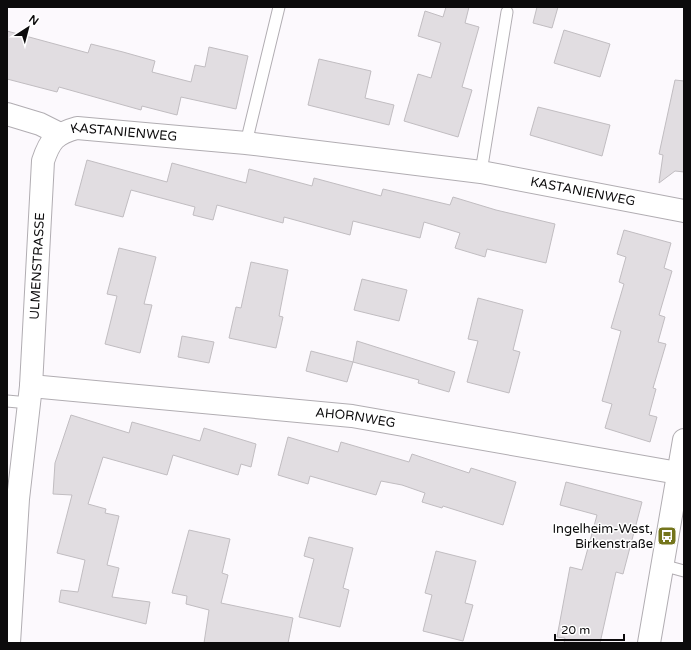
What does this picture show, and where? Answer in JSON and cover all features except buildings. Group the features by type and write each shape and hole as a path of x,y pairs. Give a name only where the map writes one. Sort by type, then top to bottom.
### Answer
{"street":[{"name":"KASTANIENWEG","path":"7,114 33,121 60,134 77,128 246,142 481,172 684,211"},
{"name":"ULMENSTRASSE","path":"9,643 18,499 30,395 43,161 49,146 60,134"},
{"name":"AHORNWEG","path":"30,395 352,416 678,473"},
{"path":"649,643 662,565 678,507 678,473 684,440"}],"lane":[{"path":"246,142 279,7"},
{"path":"481,172 507,12"},
{"path":"7,401 30,395"},
{"path":"662,565 684,571"}],"place":[{"name":"Ingelheim-West, Birkenstraße","path":"667,536"}]}
